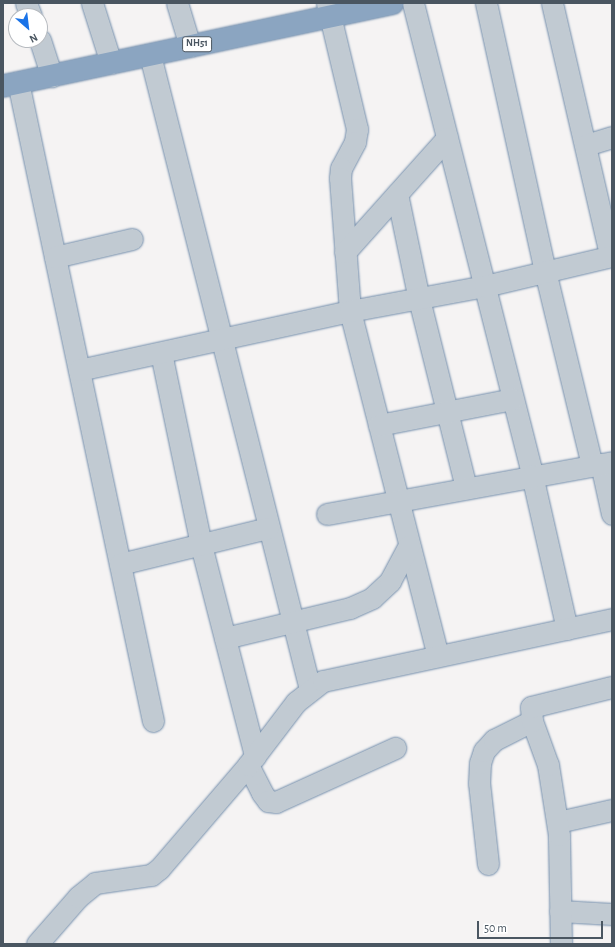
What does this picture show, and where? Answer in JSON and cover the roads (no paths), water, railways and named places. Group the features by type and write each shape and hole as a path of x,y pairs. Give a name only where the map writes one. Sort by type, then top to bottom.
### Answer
{"highway":[{"name":"NH51","path":"11,84 190,46 329,9 392,3"}],"street":[{"path":"92,3 112,63"},
{"path":"176,3 190,46"},
{"path":"413,3 532,475 567,629"},
{"path":"486,3 545,271 602,464 612,514"},
{"path":"79,370 350,312 484,286 611,256 604,187 586,145 552,3"},
{"path":"329,9 357,129 355,142 341,168 340,178 350,312 438,656"},
{"path":"43,48 52,76"},
{"path":"150,55 220,340 310,689"},
{"path":"11,84 55,257 153,721"},
{"path":"586,145 612,137"},
{"path":"345,252 447,138"},
{"path":"397,194 419,298 466,488"},
{"path":"55,257 132,239"},
{"path":"160,353 201,545 225,638 251,761 262,793 268,801 276,802 395,748"},
{"path":"379,425 513,399"},
{"path":"327,514 399,502 532,475 602,464"},
{"path":"120,564 268,528"},
{"path":"225,638 350,608 372,598 390,581 409,546"},
{"path":"37,944 78,897 95,883 151,875 159,870 251,761 296,702 310,689 323,681 612,619"},
{"path":"561,944 558,822 548,765 532,721 531,707 538,703 612,687"},
{"path":"488,864 479,783 480,763 484,751 494,740 532,721"},
{"path":"558,822 612,810"},
{"path":"560,911 612,914"}]}
